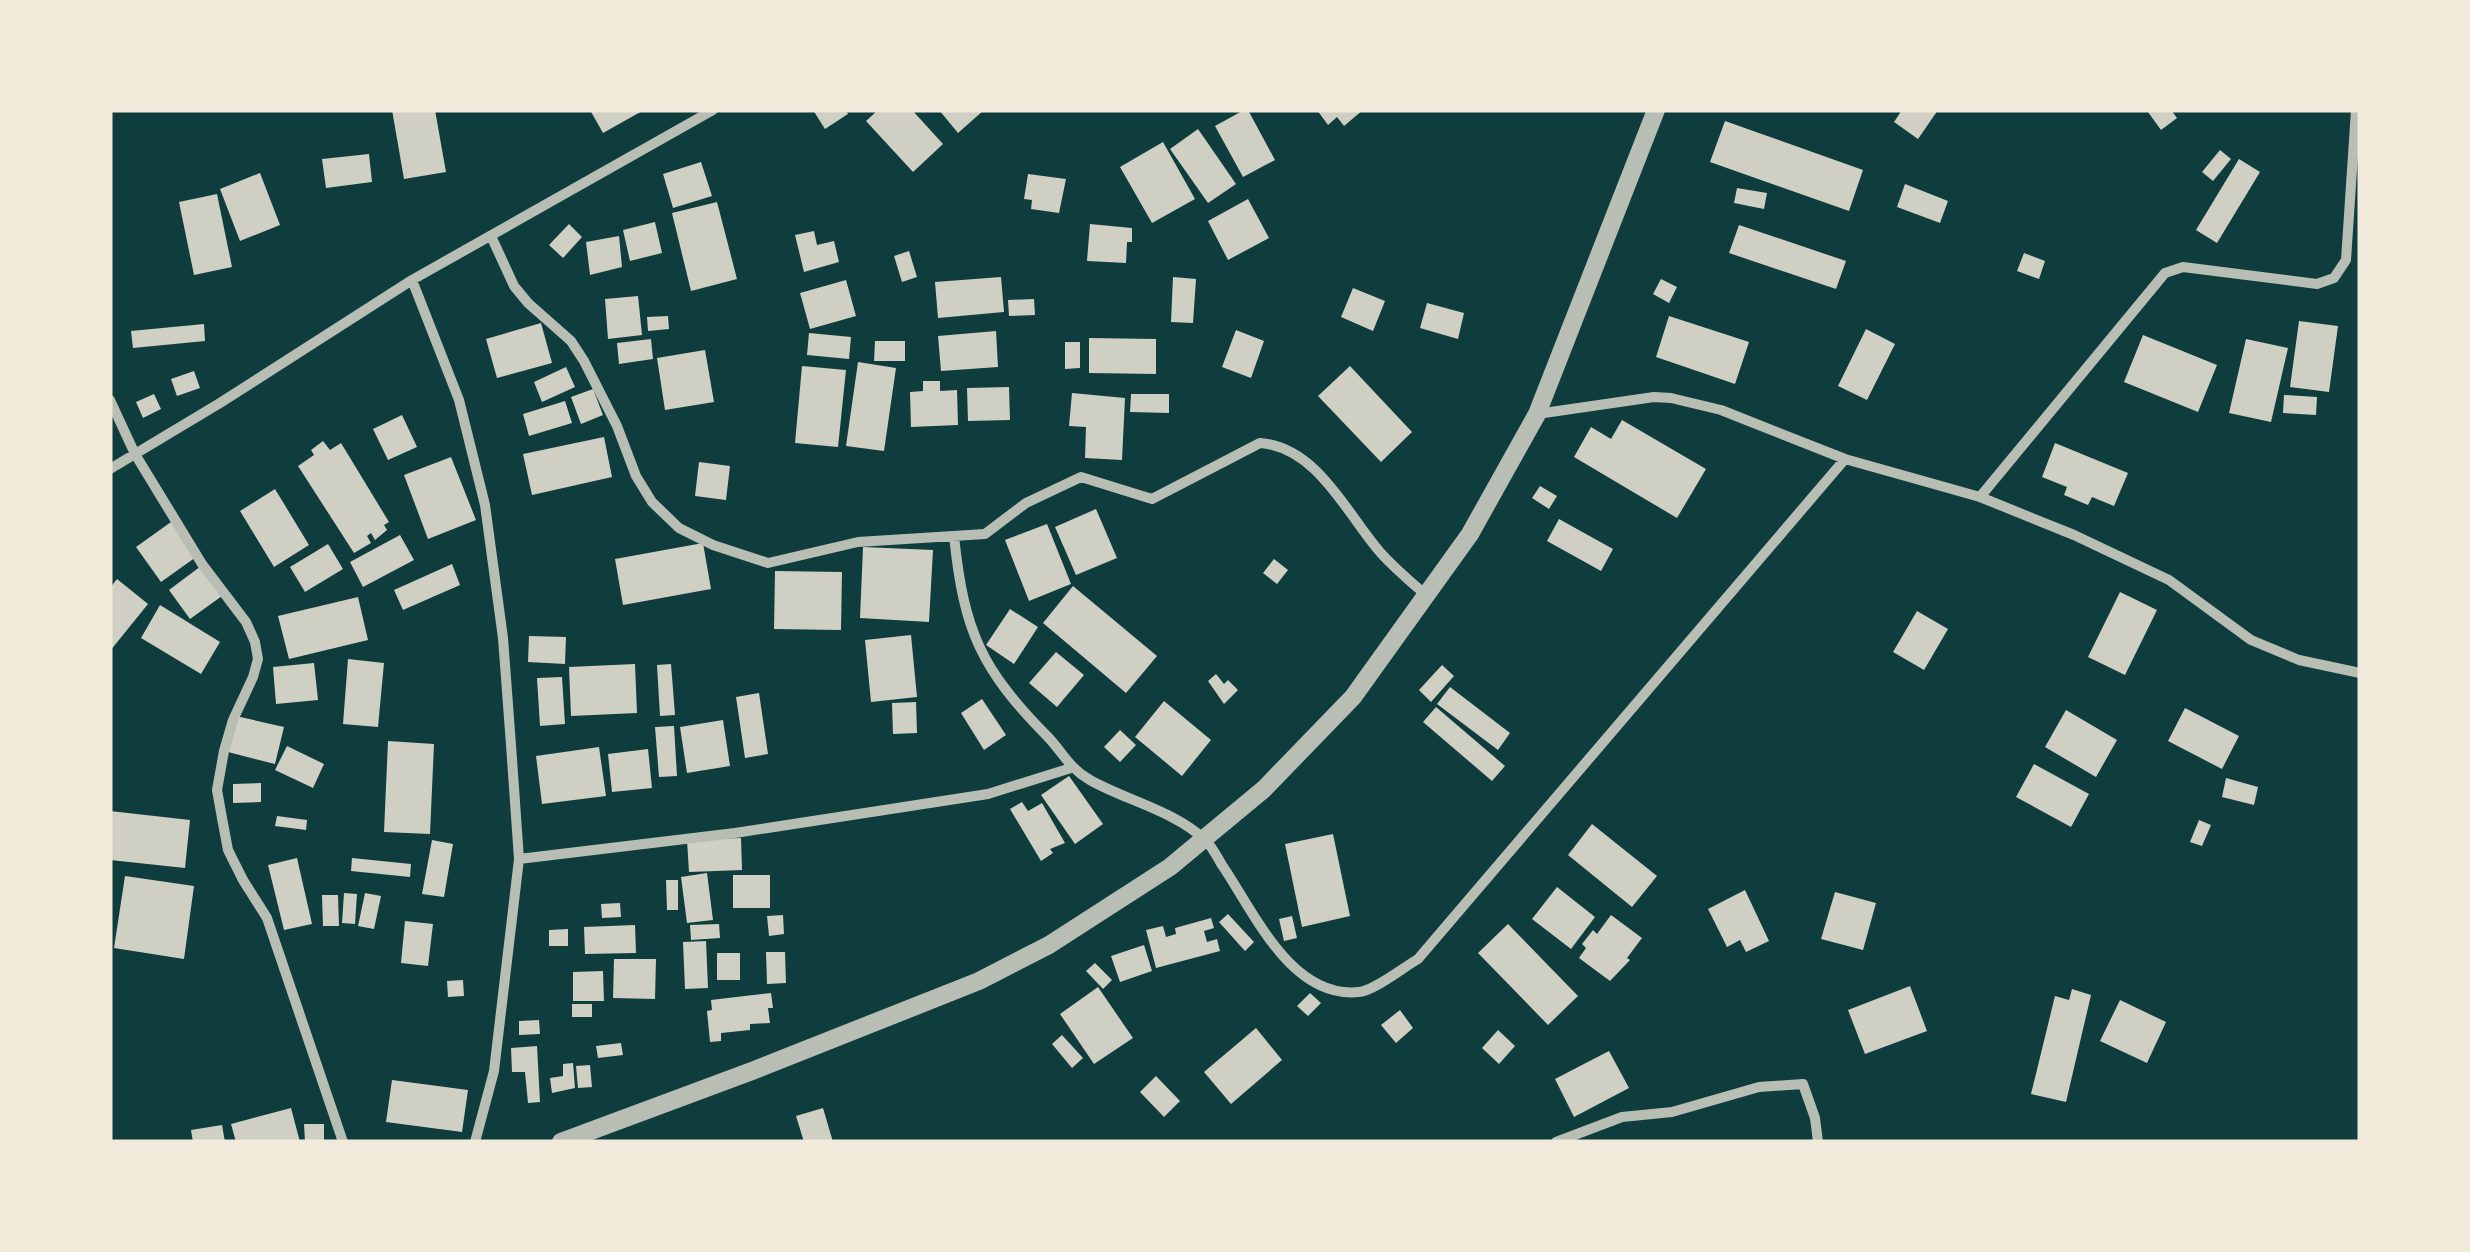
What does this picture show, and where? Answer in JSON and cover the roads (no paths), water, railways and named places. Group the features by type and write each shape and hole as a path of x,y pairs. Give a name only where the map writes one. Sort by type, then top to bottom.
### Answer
{"street":[{"path":"110,469 412,280 713,110"},
{"path":"561,1142 979,981 1049,945 1113,905 1205,840 1264,789 1353,697 1470,534 1538,414 1656,110"},
{"path":"1980,497 2164,274 2184,267 2317,284 2334,278 2346,260 2356,110"},
{"path":"491,236 514,286 571,341 652,502 679,528 713,546 768,563 858,542 985,534 1026,503 1082,478 1152,499 1247,448 1260,443 1275,444 1296,456 1334,491 1381,554 1428,597"},
{"path":"412,280 459,400 485,505 502,638 520,859 494,1071 475,1142"},
{"path":"1538,414 1654,397 1721,410 1845,459 1980,497 2074,534 2169,580 2251,640 2299,660 2360,673"},
{"path":"110,400 135,454 202,564 246,622 255,642 258,659 254,677 232,720 224,750 218,790 222,818 228,850 242,880 268,918 343,1142"},
{"path":"954,536 958,578 979,652 1007,695 1054,744 1071,768 1161,812 1205,840 1292,970 1327,990 1362,993 1418,959 1845,459"},
{"path":"520,859 988,794 1071,768"},
{"path":"1556,1142 1622,1118 1672,1112 1760,1087 1803,1084 1815,1118 1818,1142"}]}
